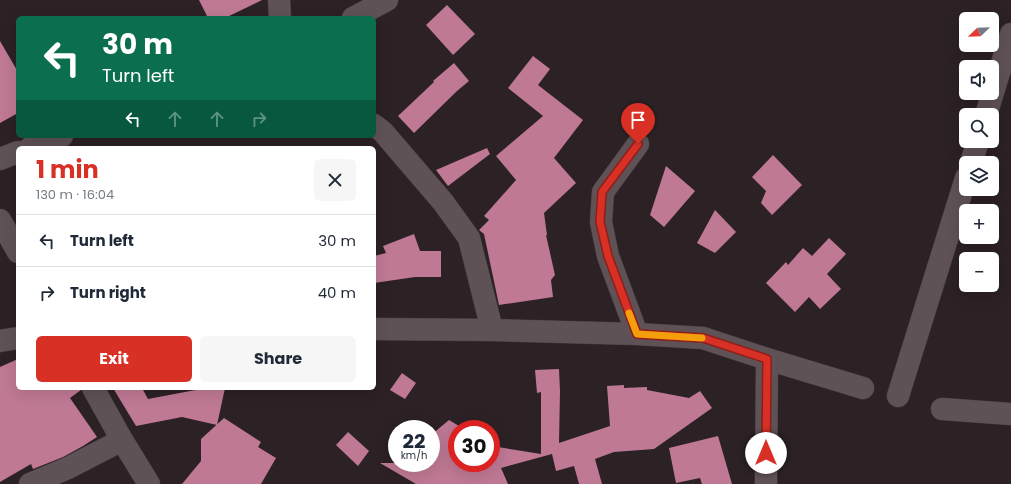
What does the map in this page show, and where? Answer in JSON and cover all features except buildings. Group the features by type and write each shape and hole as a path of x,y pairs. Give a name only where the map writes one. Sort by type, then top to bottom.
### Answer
{"street":[{"path":"279,0 280,16"},
{"path":"358,16 387,0"},
{"path":"988,108 1011,34"},
{"path":"376,127 388,138 438,196 469,238 492,330"},
{"path":"35,146 57,138"},
{"path":"637,334 608,256 600,222 602,192 638,144"},
{"path":"0,159 16,153"},
{"path":"898,396 960,196"},
{"path":"0,220 16,248"},
{"path":"376,330 492,330 637,334 703,338 863,388"},
{"path":"0,341 16,338"},
{"path":"766,484 767,359"},
{"path":"95,390 122,440 149,484"},
{"path":"942,409 1011,414"},
{"path":"30,484 68,468 122,440"}],"slow traffic":[{"path":"629,313 637,334 702,338"}],"route":[{"path":"638,144 602,192 600,222 608,256 637,334 703,338 767,359 766,453"}]}
